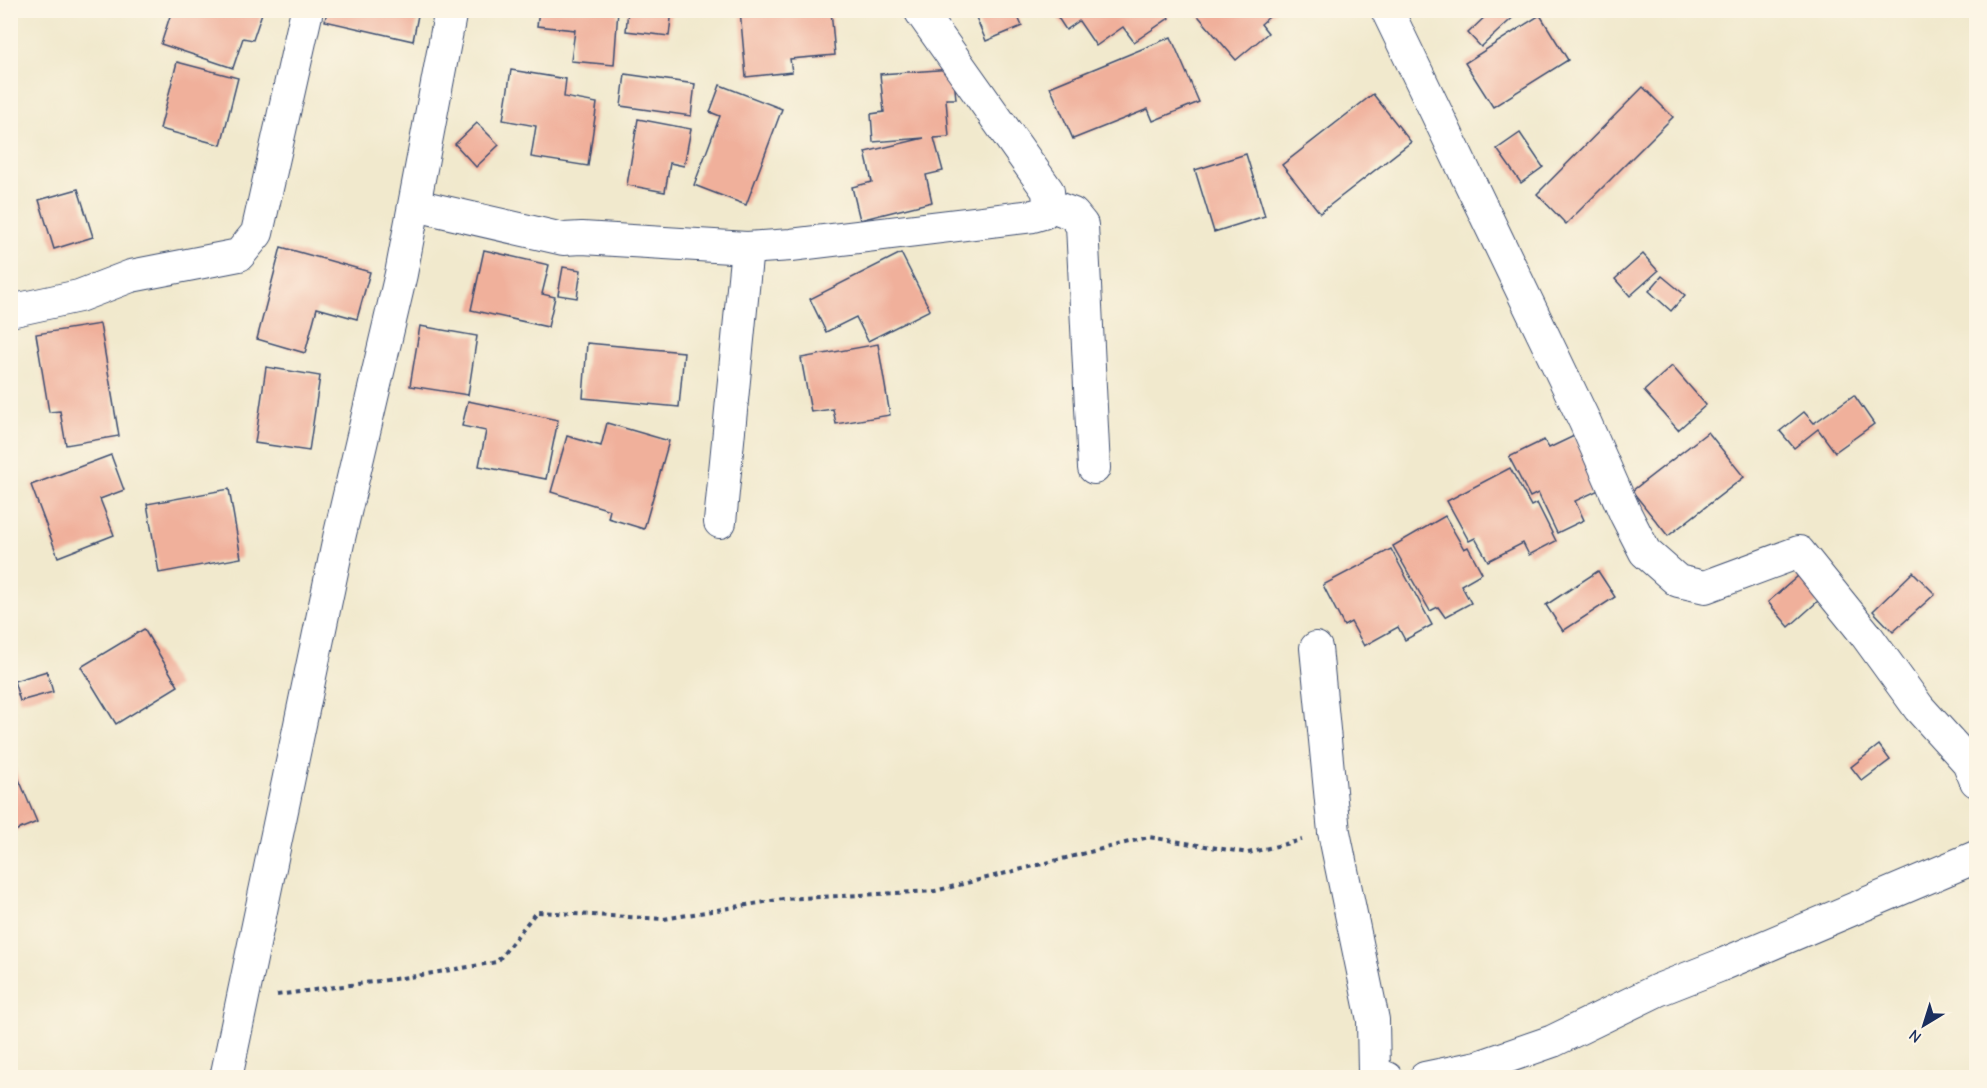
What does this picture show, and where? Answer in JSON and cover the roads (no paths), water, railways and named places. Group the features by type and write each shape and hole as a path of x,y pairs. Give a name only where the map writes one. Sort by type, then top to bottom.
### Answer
{"street":[{"path":"10,311 79,296 131,276 239,255 257,233 307,10"},
{"path":"226,1077 337,549 401,274 451,10"},
{"path":"1387,10 1586,422 1645,552 1678,581 1705,587 1798,552 1866,635 1919,708 1968,762 1977,782"},
{"path":"415,205 563,239 582,238 747,248 791,245 1043,213 1049,205 1048,191 921,12"},
{"path":"1049,205 1073,214 1082,225 1094,468"},
{"path":"720,522 747,248"},
{"path":"1316,648 1335,832 1373,1020 1374,1073 1387,1077"},
{"path":"1425,1077 1478,1067 1553,1041 1658,990 1977,857"}]}
